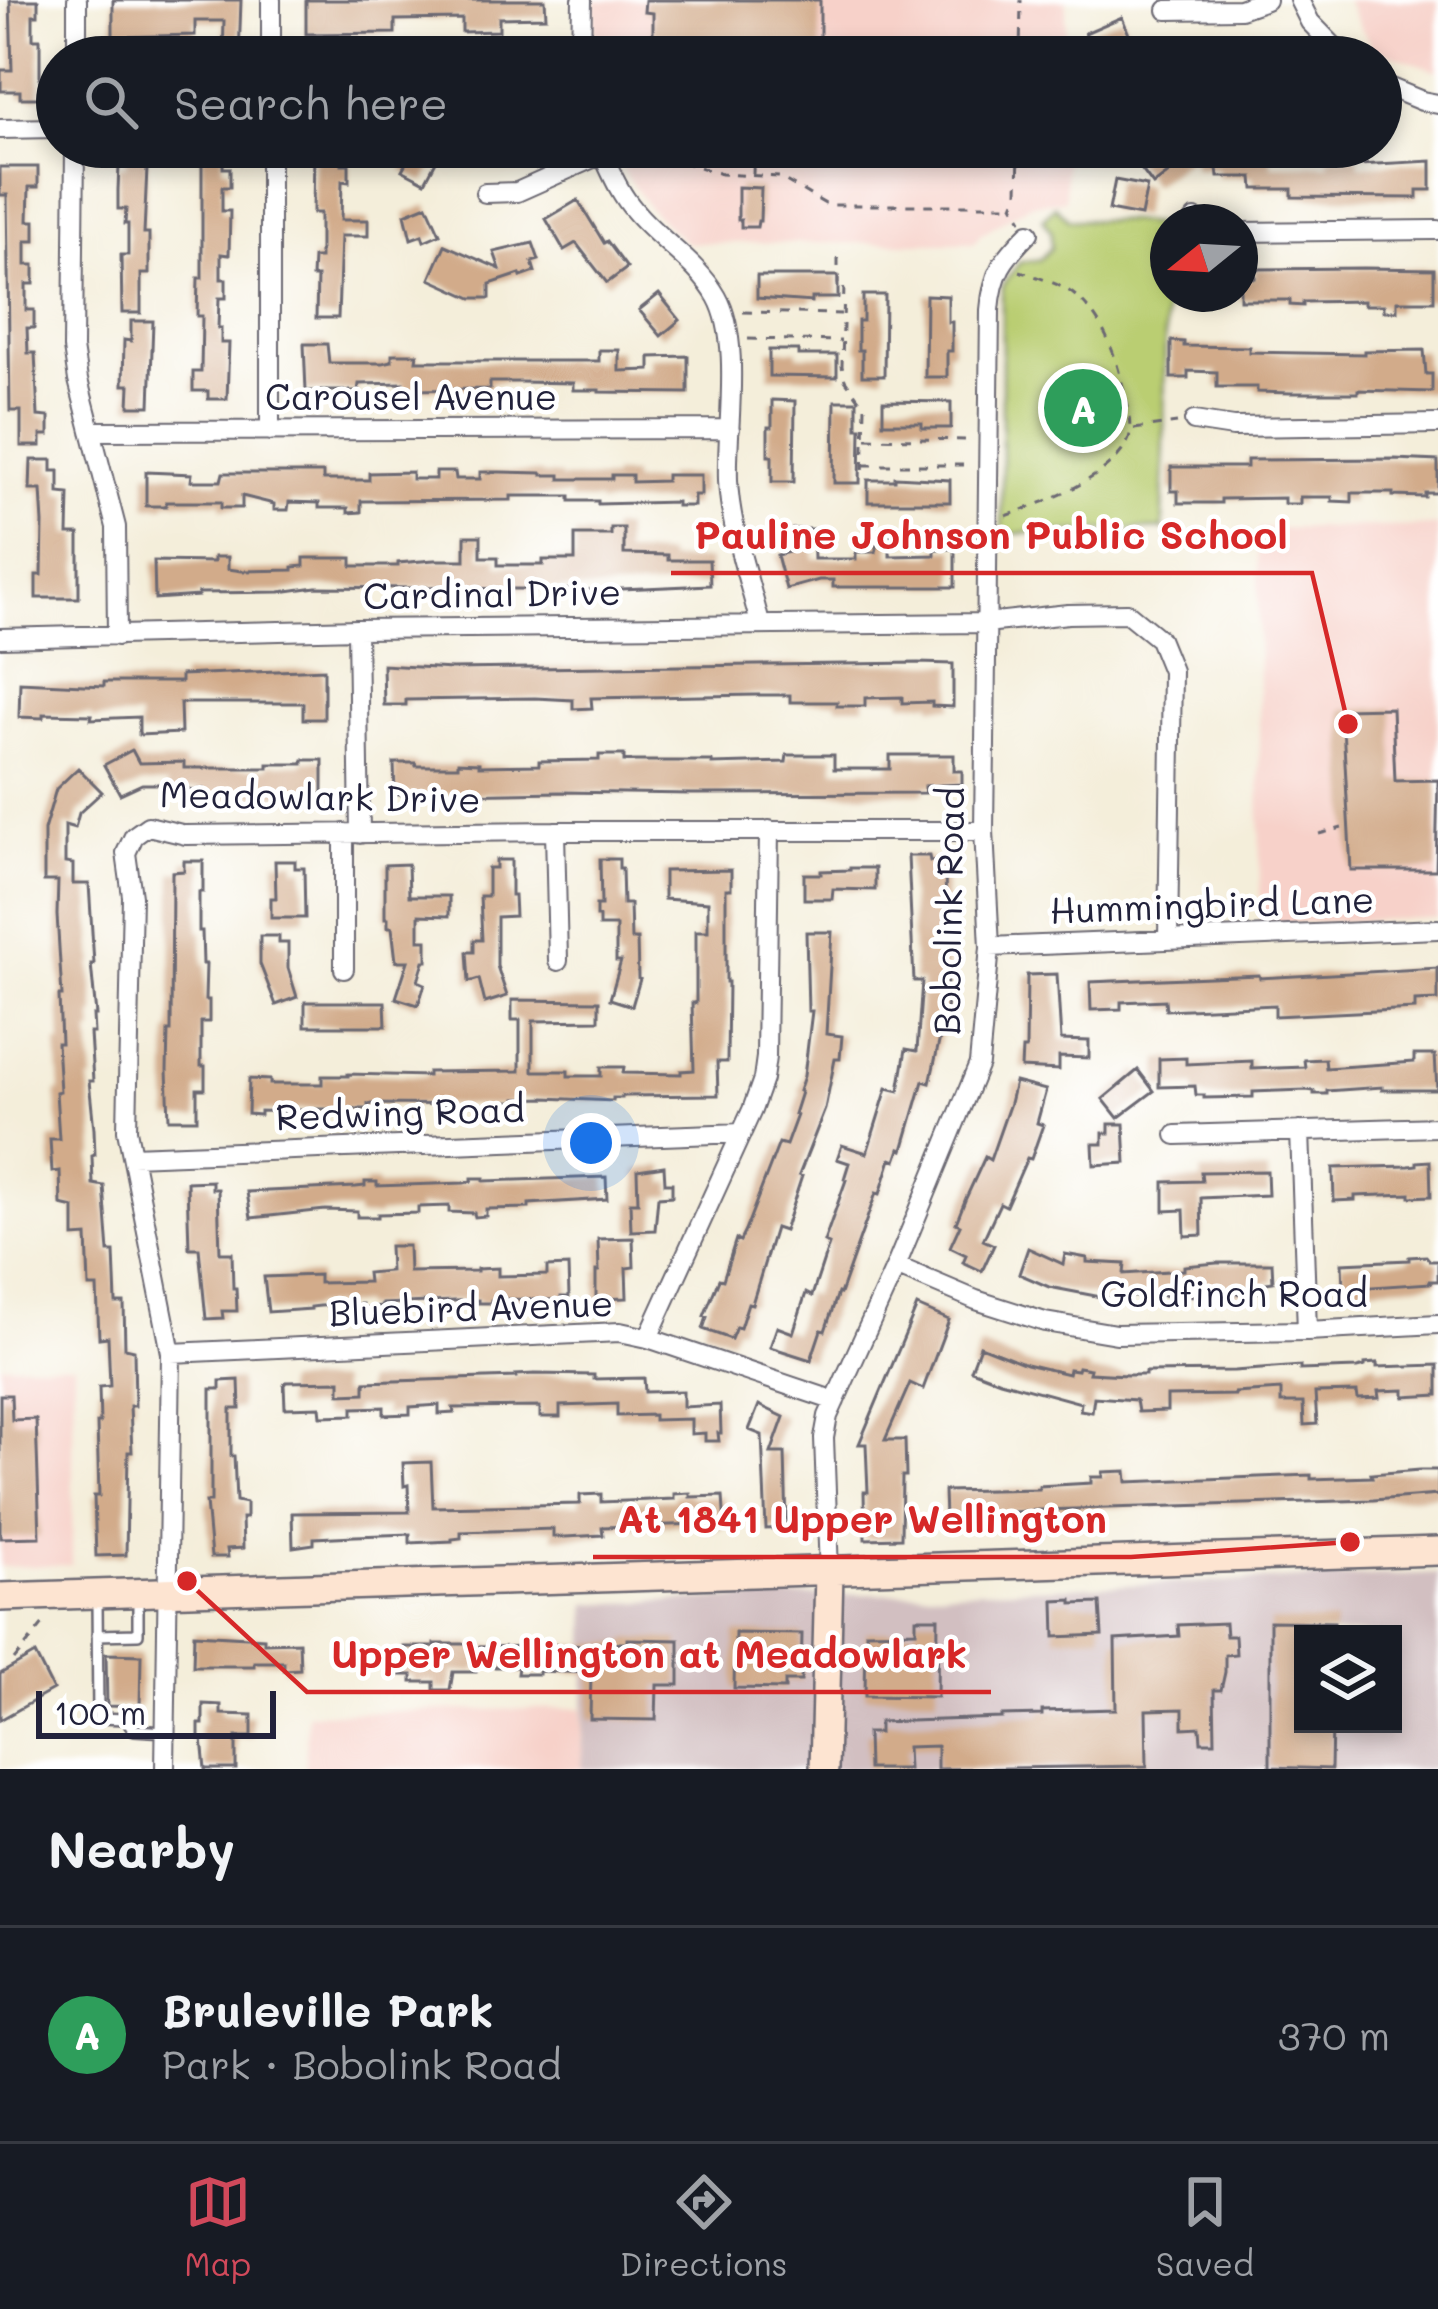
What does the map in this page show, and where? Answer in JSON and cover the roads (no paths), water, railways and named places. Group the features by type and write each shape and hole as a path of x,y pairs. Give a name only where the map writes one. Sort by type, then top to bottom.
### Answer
{"main road":[{"path":"0,1597 1438,1551"},
{"path":"824,1769 829,1572"}],"street":[{"path":"77,0 77,36"},
{"path":"271,0 271,36"},
{"path":"581,36 582,0"},
{"path":"1167,10 1240,9 1266,0"},
{"path":"1299,0 1324,36"},
{"path":"1402,93 1438,104"},
{"path":"0,129 36,128"},
{"path":"75,168 73,348 116,526 117,636"},
{"path":"270,168 270,431"},
{"path":"485,193 517,192 564,168"},
{"path":"608,168 635,212 690,264 717,297 722,311 729,339 731,507 760,624"},
{"path":"1258,232 1438,230"},
{"name":"Bobolink Road","path":"829,1572 824,1438 828,1416 980,1064 990,947 984,831 990,310 992,284 1001,264 1029,232"},
{"path":"1194,421 1233,427 1438,424"},
{"name":"Carousel Avenue","path":"91,431 730,429"},
{"name":"Cardinal Drive","path":"0,638 986,623 1127,613 1159,639 1172,671 1168,940"},
{"path":"344,970 357,629"},
{"name":"Meadowlark Drive","path":"165,1769 171,1353 127,1130 132,896 126,853 134,836 148,826 186,835 984,831"},
{"path":"648,1338 763,1079 769,830"},
{"path":"555,831 557,961"},
{"name":"Hummingbird Lane","path":"990,947 1438,929"},
{"path":"1176,1135 1438,1127"},
{"path":"1300,1131 1307,1330"},
{"name":"Redwing Road","path":"132,1156 742,1133"},
{"name":"Goldfinch Road","path":"896,1266 976,1300 1045,1322 1116,1334 1438,1324"},
{"name":"Bluebird Avenue","path":"171,1353 604,1332 648,1338 835,1401"}],"lane":[{"path":"97,1634 138,1634 138,1593"},
{"path":"97,1595 98,1718 126,1719 134,1730 166,1732"}],"place":[{"name":"Bruleville Park","path":"1083,408"},
{"name":"Pauline Johnson Public School","path":"1348,724"},
{"name":"At 1841 Upper Wellington","path":"1350,1542"},
{"name":"Upper Wellington at Meadowlark","path":"187,1581"}]}
